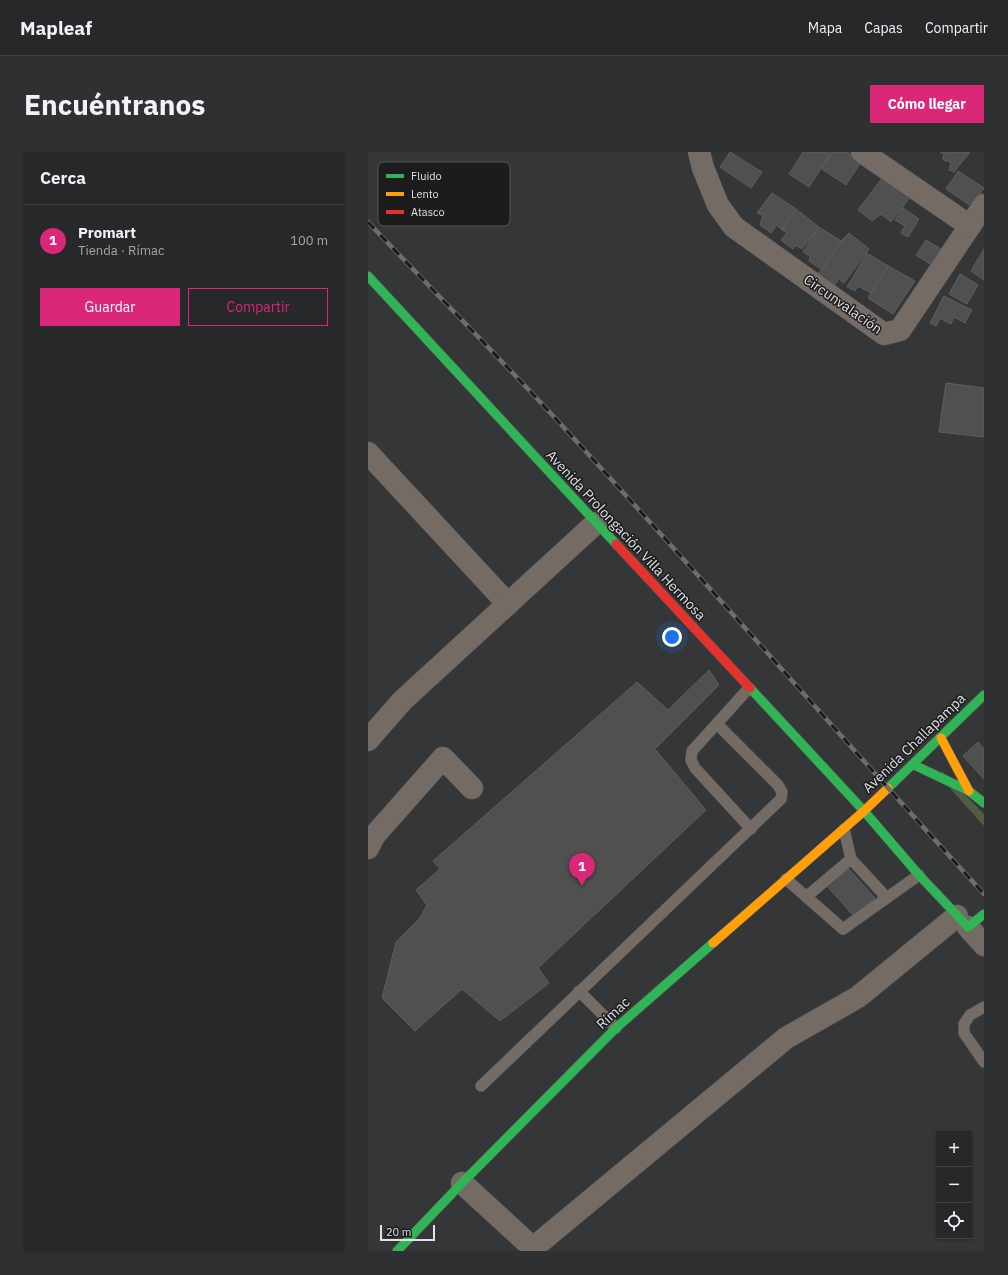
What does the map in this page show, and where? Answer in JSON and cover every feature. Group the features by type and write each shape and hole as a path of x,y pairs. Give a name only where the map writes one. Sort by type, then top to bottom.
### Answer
{"main road":[{"name":"Avenida Prolongación Villa Hermosa","path":"368,276 864,811 919,875 970,919"},
{"name":"Avenida Challapampa","path":"864,811 914,765 984,695"},
{"path":"941,738 969,791"},
{"path":"914,765 969,791 984,803"},
{"name":"Rímac","path":"397,1251 462,1183 616,1028 864,811"}],"street":[{"name":"Circunvalación","path":"699,152 703,168 718,205 734,227 884,334 900,330 984,205"},
{"path":"862,152 970,226"},
{"path":"368,453 508,604"},
{"path":"368,740 402,701 596,523"},
{"path":"368,848 374,836 443,758 472,788"},
{"path":"462,1183 533,1248 786,1038 858,997 970,919 984,945"}],"lane":[{"path":"749,688 692,752 691,760 695,768 751,829"},
{"path":"480,1086 781,799 782,792 778,785 717,724"},
{"path":"844,829 850,859 887,898"},
{"path":"806,897 850,859"},
{"path":"786,879 843,929 919,875"},
{"path":"579,991 616,1028"},
{"path":"984,1007 970,1015 964,1024 964,1034 984,1062"}],"green space":[{"path":"942,771 984,814 984,826 938,775"}],"building":[{"path":"730,152 762,172 751,188 720,167"},
{"path":"803,152 831,153 809,187 789,174"},
{"path":"832,152 847,152 861,162 846,185 822,169"},
{"path":"940,152 970,152 954,172 949,170 951,162 943,160 944,154"},
{"path":"958,171 984,188 971,206 946,189"},
{"path":"886,173 913,193 891,222 881,214 872,221 858,210"},
{"path":"772,193 796,209 782,230 777,225 771,233 760,225 763,215 757,213"},
{"path":"903,208 919,219 908,237 901,233 905,226 895,220"},
{"path":"796,209 819,227 802,249 796,245 793,249 781,240 787,233 782,230"},
{"path":"819,227 841,241 822,270 809,261 810,256 803,252"},
{"path":"849,233 869,249 844,283 839,279 834,286 818,273 822,270 841,241"},
{"path":"926,240 946,252 930,264 916,255"},
{"path":"984,249 984,280 971,271"},
{"path":"867,253 888,266 871,293 858,286 855,291 847,287"},
{"path":"888,266 915,281 893,314 868,298"},
{"path":"960,274 978,285 967,304 949,294"},
{"path":"944,296 972,310 965,323 954,317 951,324 940,318 936,326 930,323"},
{"path":"946,383 984,388 984,437 939,432"},
{"path":"709,670 719,685 655,749 706,810 538,968 549,983 500,1021 462,989 415,1031 382,998 396,942 419,919 427,905 416,890 440,869 433,861 637,682 668,710"},
{"path":"978,742 984,749 984,779 963,756"},
{"path":"849,869 875,898 853,915 827,886"}],"railway":[{"path":"368,222 567,431 984,894"}],"traffic: fast":[{"path":"368,276 616,544"},
{"path":"750,688 864,811 919,875 968,927 984,914"},
{"path":"888,788 984,695"},
{"path":"914,765 969,791 984,803"},
{"path":"397,1251 462,1183 616,1028 713,943"}],"traffic: slow":[{"path":"941,738 969,791"},
{"path":"713,943 864,811 888,788"}],"traffic: jam":[{"path":"616,544 750,688"}],"place":[{"name":"Promart","path":"582,886"}]}
